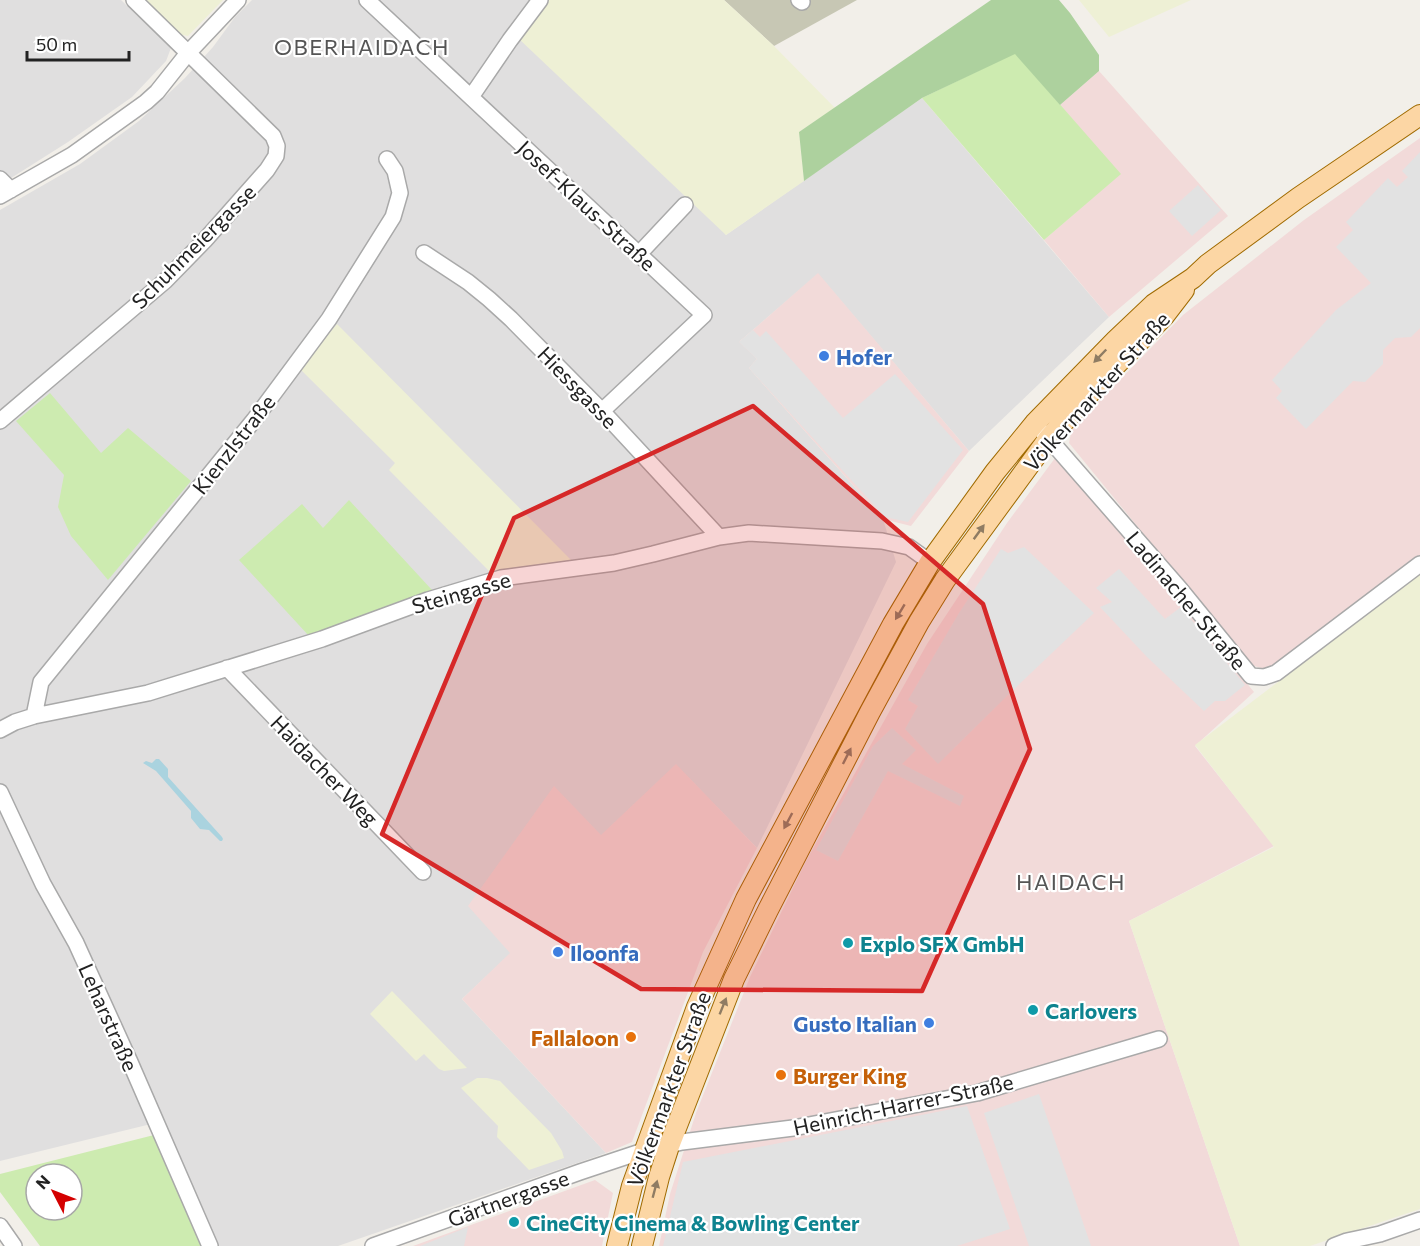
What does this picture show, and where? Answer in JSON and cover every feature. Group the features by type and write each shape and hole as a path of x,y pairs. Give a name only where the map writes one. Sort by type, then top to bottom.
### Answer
{"main road":[{"name":"Völkermarkter Straße","path":"617,1246 643,1151 697,1007 746,899 893,624 930,562 994,471 1035,423 1154,304 1193,278 1208,264 1298,198 1420,114"},
{"name":"Völkermarkter Straße","path":"642,1246 658,1177 734,979 824,800 919,622 945,580 1049,438 1164,316 1193,278"},
{"name":"Völkermarkter Straße","path":"994,471 999,475 997,494 1000,503"},
{"path":"930,562 945,580"},
{"path":"866,673 885,684"},
{"path":"804,789 824,800"},
{"path":"746,899 768,910"},
{"name":"Völkermarkter Straße","path":"714,968 734,979"}],"street":[{"path":"134,0 188,53"},
{"path":"4,188 72,155 137,109 157,92 188,53 238,0"},
{"name":"Josef-Klaus-Straße","path":"367,0 704,315 602,411"},
{"path":"471,97 540,0"},
{"name":"Schuhmeiergasse","path":"0,421 165,281 205,240 267,170 276,156 277,146 273,136 188,53"},
{"name":"Kienzlstraße","path":"34,716 41,682 260,411 328,319 381,236 393,217 400,193 395,171 387,159"},
{"path":"639,254 685,205"},
{"name":"Hiessgasse","path":"424,253 489,298 602,411 719,537"},
{"name":"Ladinacher Straße","path":"1035,423 1180,589 1251,676 1264,677 1276,673 1420,564"},
{"name":"Steingasse","path":"0,730 34,716 148,693 322,639 428,600 501,578 614,562 719,537 749,533 882,541 909,547 930,562"},
{"name":"Haidacher Weg","path":"227,668 423,872"},
{"name":"Leharstraße","path":"0,792 43,884 76,943 210,1246"},
{"name":"Heinrich-Harrer-Straße","path":"643,1151 682,1142 793,1128 977,1093 1159,1039"},
{"name":"Gärtnergasse","path":"373,1246 643,1151"},
{"path":"1334,1246 1347,1241 1382,1240 1420,1220"},
{"path":"0,1226 14,1246"}],"highlighted area":[{"path":"753,406 983,604 1030,749 922,991 641,989 382,834 514,518"}],"shaded area":[{"path":"0,0 121,0 171,48 166,61 132,97 68,142 0,185"},
{"path":"143,0 223,0 188,36 178,34"},
{"path":"252,0 546,0 726,235 922,98 1109,317 969,451 818,274 740,341 757,359 749,368 883,519 896,562 757,848 676,765 511,953 462,999 606,1153 338,1246 216,1246 151,1124 0,1161 0,210 80,164 139,121 185,78 213,47 235,17"},
{"path":"546,0 724,0 774,46 835,108 799,132 804,181 726,235 518,38"},
{"path":"724,0 857,0 774,46"},
{"path":"1079,0 1191,0 1109,37"},
{"path":"1099,71 1228,216 1109,317 1044,240 1120,174 1060,105"},
{"path":"1420,138 1420,555 1272,668 1251,665 1069,443 1072,429 1183,315 1304,220"},
{"path":"1420,152 1420,328 1411,337 1395,338 1383,350 1383,364 1365,382 1353,381 1306,429 1276,398 1282,391 1272,380 1336,310 1371,283 1336,247 1353,230 1346,222 1388,178 1397,187 1408,177 1402,171"},
{"path":"1198,185 1221,210 1192,236 1169,211"},
{"path":"818,273 969,451 911,526 883,519 749,368 757,359 739,342"},
{"path":"337,324 571,560 491,573 389,470 395,463 300,369"},
{"path":"753,330 760,337 766,331 843,418 895,374 963,450 908,522 885,517 749,368 757,359 739,342"},
{"path":"1058,454 1254,692 1195,746 1274,846 1129,921 1240,1246 659,1246 670,1194 696,1113 750,977 806,861 927,644 1007,523"},
{"path":"1024,547 1094,613 938,764 905,729 918,706 908,700 959,613 1001,549 1008,553"},
{"path":"1119,569 1165,619 1181,607 1245,685 1225,701 1215,701 1204,711 1147,657 1100,607 1112,602 1096,588"},
{"path":"1420,574 1420,1209 1310,1246 1240,1246 1129,921 1274,847 1195,745"},
{"path":"892,728 916,750 902,764 964,796 960,806 888,771 838,861 816,850 873,746"},
{"path":"676,764 757,848 703,952 632,1142 606,1153 462,999 510,953 468,906 554,786 601,835"},
{"path":"392,991 467,1068 444,1071 424,1054 416,1061 370,1014"},
{"path":"477,1078 500,1081 551,1133 564,1158 529,1170 497,1137 498,1126 461,1088"},
{"path":"1039,1094 1091,1246 1029,1246 984,1113"},
{"path":"967,1106 1010,1229 957,1246 663,1246 683,1162"},
{"path":"595,1180 613,1193 602,1246 413,1246"},
{"path":"468,1227 464,1246 420,1246"}],"green space":[{"path":"991,0 1059,0 1099,55 1099,71 1060,105 1015,54 922,98 804,181 799,132"},
{"path":"1015,53 1121,174 1044,240 922,98"},
{"path":"50,393 101,453 128,428 191,481 108,580 71,536 58,507 64,475 16,421"},
{"path":"349,500 432,590 309,636 239,560 302,504 323,528"},
{"path":"154,1135 203,1246 40,1246 0,1192 0,1174 24,1168 24,1222 84,1222 84,1162 47,1162"}],"water":[{"path":"159,759 168,769 168,777 222,837 222,841 209,830 200,829 191,818 191,811 156,771 143,763 146,761 152,763"}],"place":[{"name":"Hofer","path":"824,356"},
{"name":"Explo SFX GmbH","path":"848,943"},
{"name":"Iloonfa","path":"558,952"},
{"name":"Carlovers","path":"1033,1010"},
{"name":"Gusto Italian","path":"929,1023"},
{"name":"Fallaloon","path":"631,1037"},
{"name":"Burger King","path":"781,1075"},
{"name":"CineCity Cinema & Bowling Center","path":"514,1222"}],"district":[{"name":"OBERHAIDACH","path":"362,46"},
{"name":"HAIDACH","path":"1071,881"}]}
